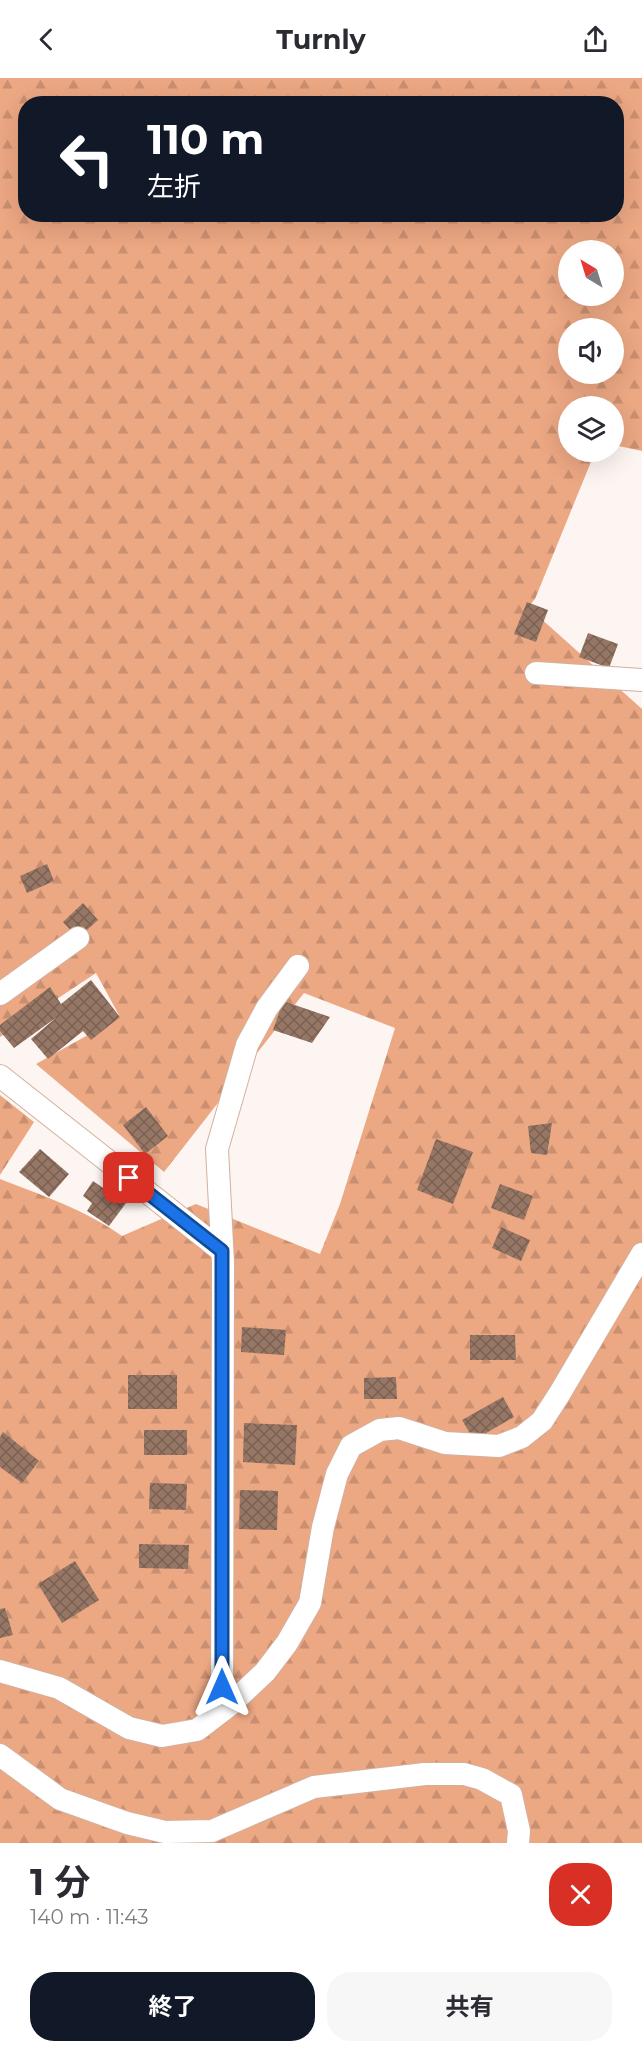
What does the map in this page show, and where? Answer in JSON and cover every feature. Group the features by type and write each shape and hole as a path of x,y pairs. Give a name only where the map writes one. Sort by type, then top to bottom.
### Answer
{"street":[{"path":"536,673 642,680"},
{"path":"0,994 78,938"},
{"path":"222,1710 222,1251 217,1149 247,1045 267,1008 298,966"},
{"path":"0,1076 222,1251"},
{"path":"0,1671 59,1688 129,1728 162,1736 197,1730 265,1672 287,1643 310,1603 337,1474 351,1446 380,1430 399,1428 446,1443 499,1446 522,1437 542,1421 554,1403 642,1254"},
{"path":"0,1755 60,1799 127,1823 165,1833 212,1831 314,1787 425,1774 464,1774 483,1779 511,1795 518,1822 518,1843"}],"green space":[{"path":"0,78 642,78 642,451 624,447 624,396 558,396 558,462 591,462 535,599 528,607 642,709 642,1843 0,1843 0,1179 94,1218 122,1236 196,1204 320,1254 340,1204 395,1028 304,993 164,1172 36,1064 120,1017 96,973 0,1037"},
{"path":"0,1095 34,1122 0,1175"}],"building":[{"path":"527,602 548,610 536,642 514,634"},
{"path":"588,633 618,644 609,668 579,657"},
{"path":"47,864 54,881 27,893 20,876"},
{"path":"83,903 98,920 78,938 63,922"},
{"path":"91,980 120,1017 91,1040 83,1031 48,1059 31,1039 57,1017 14,1048 0,1031 0,1025 50,987 61,1004"},
{"path":"283,1001 330,1017 312,1043 273,1030"},
{"path":"146,1107 168,1136 145,1154 123,1125"},
{"path":"552,1123 547,1155 531,1153 528,1126"},
{"path":"436,1139 473,1152 453,1204 417,1190"},
{"path":"40,1149 69,1174 49,1197 19,1172"},
{"path":"93,1181 106,1190 110,1186 129,1199 109,1226 87,1211 92,1203 83,1196"},
{"path":"500,1184 533,1196 524,1220 491,1208"},
{"path":"501,1227 530,1240 521,1261 492,1248"},
{"path":"242,1327 286,1330 284,1355 241,1352"},
{"path":"470,1335 515,1335 516,1360 470,1360"},
{"path":"128,1375 177,1375 177,1409 128,1409"},
{"path":"396,1377 397,1399 364,1399 364,1378"},
{"path":"503,1397 514,1417 474,1440 462,1420"},
{"path":"244,1423 297,1425 295,1465 243,1462"},
{"path":"144,1430 187,1430 187,1455 144,1455"},
{"path":"3,1432 39,1461 22,1483 0,1467 0,1437"},
{"path":"150,1483 187,1484 186,1510 149,1509"},
{"path":"240,1490 278,1491 277,1530 239,1529"},
{"path":"139,1544 189,1545 188,1569 139,1568"},
{"path":"75,1561 99,1600 62,1623 38,1584"},
{"path":"5,1608 13,1635 0,1638 0,1609"}],"route":[{"path":"129,1178 222,1251 222,1687"}]}
